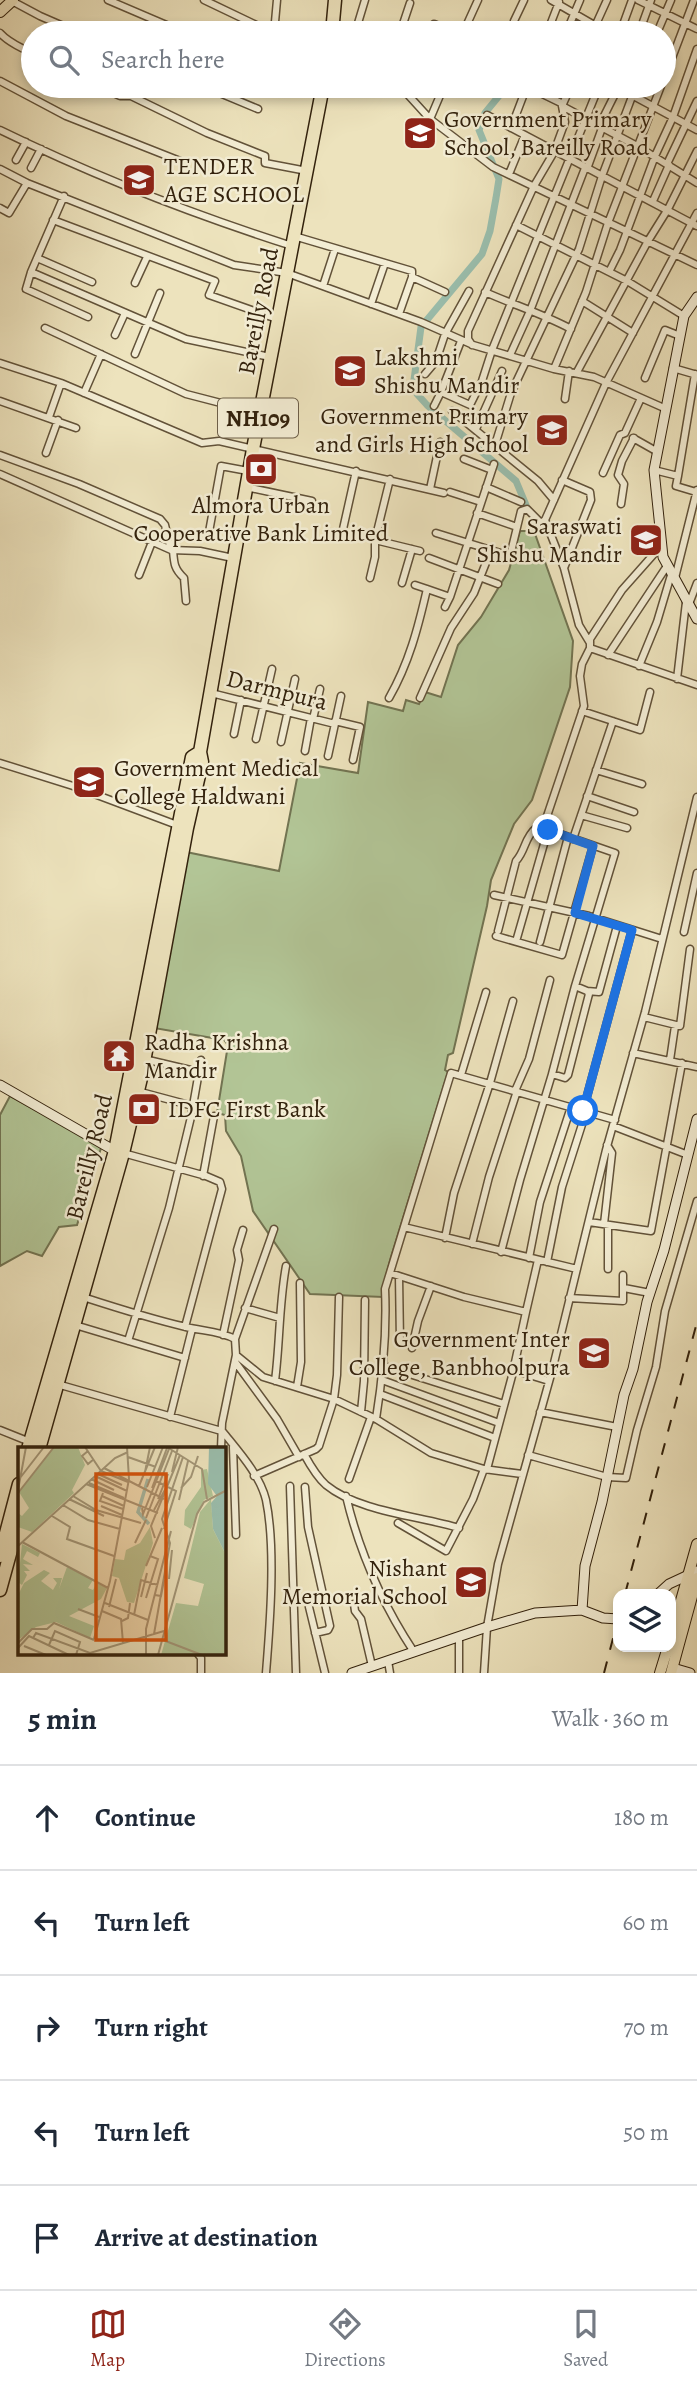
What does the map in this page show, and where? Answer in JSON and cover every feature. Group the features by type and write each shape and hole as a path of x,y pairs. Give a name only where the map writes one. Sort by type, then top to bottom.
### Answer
{"highway":[{"path":"332,21 335,0"},
{"name":"Bareilly Road","path":"32,1447 137,1091 144,1059 192,757 200,752 248,471 319,98"},
{"name":"Bareilly Road","path":"119,1152 182,826"},
{"name":"Bareilly Road","path":"52,1383 75,1325 78,1295"},
{"path":"0,1556 18,1488"},
{"path":"0,1590 18,1525"}],"main road":[{"path":"0,12 13,0"},
{"path":"672,1670 695,1574 697,1544"},
{"path":"676,1623 695,1574"},
{"path":"660,1673 666,1652"}],"street":[{"path":"13,0 51,21"},
{"path":"108,0 157,21"},
{"path":"204,0 249,21"},
{"path":"275,21 277,0"},
{"path":"358,21 365,0"},
{"path":"468,21 478,0"},
{"path":"514,21 524,0"},
{"path":"551,0 559,2 583,21"},
{"path":"572,21 580,0"},
{"path":"598,21 607,0"},
{"path":"624,21 632,0"},
{"path":"638,0 650,3 665,14 697,29"},
{"path":"662,21 671,0"},
{"path":"676,43 694,0"},
{"path":"552,21 559,2"},
{"path":"404,21 410,3"},
{"path":"643,21 650,3"},
{"path":"0,33 10,44 21,47"},
{"path":"609,272 673,117 697,49"},
{"path":"0,81 21,92"},
{"path":"32,98 66,116 180,161"},
{"path":"135,98 196,128 265,156 265,163 307,170"},
{"path":"232,98 258,109"},
{"path":"411,98 430,119 494,168 697,265"},
{"path":"430,119 439,98"},
{"path":"511,128 522,98"},
{"path":"550,98 655,156 697,183"},
{"path":"473,345 468,340 468,331 534,186 554,152 565,122 563,105 566,98"},
{"path":"441,392 470,405 482,381 492,350 594,98"},
{"path":"510,355 530,311 569,204 586,168 612,98"},
{"path":"495,445 511,393 577,255 631,98"},
{"path":"638,98 697,130"},
{"path":"554,369 582,301 608,223 656,98"},
{"path":"653,201 697,101"},
{"path":"487,116 694,224"},
{"path":"0,130 182,208 293,241 335,249 412,271 399,314"},
{"path":"509,174 524,135"},
{"path":"16,160 26,142"},
{"path":"30,169 41,149"},
{"path":"577,372 668,209 697,151"},
{"path":"0,169 27,183 234,265 287,273 423,323 461,341 554,369 594,377 664,408"},
{"path":"0,208 9,213 27,183"},
{"path":"64,196 26,289 88,317"},
{"path":"436,533 510,556 521,511 527,509 541,523 545,520 606,383 694,224 697,213"},
{"path":"53,220 215,281 209,295 278,319"},
{"path":"516,225 653,295 684,316"},
{"path":"323,286 335,249"},
{"path":"37,257 92,282"},
{"path":"135,283 147,257"},
{"path":"370,304 385,263"},
{"path":"31,272 186,339 271,358"},
{"path":"412,277 445,292"},
{"path":"425,374 436,360 444,334 469,291"},
{"path":"485,292 547,316 571,329"},
{"path":"135,354 160,293"},
{"path":"697,297 684,316 653,470 663,557 697,619"},
{"path":"582,301 633,333"},
{"path":"115,335 125,313"},
{"path":"45,328 186,394 259,413"},
{"path":"645,378 665,330 680,336"},
{"path":"434,406 461,341"},
{"path":"84,393 101,354"},
{"path":"0,363 61,383 202,443 217,440 481,502"},
{"path":"639,666 657,622 697,491 676,486 696,375 673,368"},
{"path":"476,429 502,371"},
{"path":"565,399 569,371"},
{"path":"49,417 61,383"},
{"path":"477,389 491,396"},
{"path":"603,473 641,398"},
{"path":"0,401 76,428"},
{"path":"452,411 538,481 554,499"},
{"path":"46,453 58,420"},
{"path":"625,433 656,451"},
{"path":"621,504 624,484 618,475 634,438"},
{"path":"430,489 440,442"},
{"path":"0,455 79,484 160,519 165,525 177,572 184,579 186,601"},
{"path":"445,607 493,467 464,459"},
{"path":"209,532 221,466 248,471"},
{"path":"653,470 678,476"},
{"path":"341,538 356,471"},
{"path":"0,474 172,550 200,551 234,558"},
{"path":"370,578 375,557 375,540 390,479"},
{"path":"562,480 590,492 591,500 564,568"},
{"path":"246,487 312,501"},
{"path":"486,487 521,502"},
{"path":"477,513 517,527"},
{"path":"545,520 564,568 579,625 590,646 608,655 697,685"},
{"path":"375,540 420,551"},
{"path":"139,575 152,542"},
{"path":"517,938 545,829 584,706 580,676 590,639 622,590 661,546"},
{"path":"402,583 412,549"},
{"path":"420,698 451,628 474,593 491,551"},
{"path":"429,558 498,584"},
{"path":"608,655 671,574"},
{"path":"677,679 687,604 697,583"},
{"path":"415,585 450,597"},
{"path":"389,698 413,646 428,589"},
{"path":"257,739 272,669"},
{"path":"281,742 295,679"},
{"path":"305,751 320,689"},
{"path":"582,711 640,730 650,692"},
{"name":"Darmpura","path":"211,693 335,723"},
{"path":"328,756 341,695"},
{"path":"234,734 241,700"},
{"path":"540,942 570,838 581,815 613,721"},
{"path":"335,723 359,727 353,760"},
{"path":"0,763 73,786 182,826"},
{"path":"596,770 642,784"},
{"path":"587,796 634,811"},
{"path":"485,1673 488,1627 498,1564 549,1381 607,1145 644,1017 695,817 697,797"},
{"path":"581,815 626,828"},
{"path":"501,1252 594,918 615,853 545,829 536,828 528,835 516,862 497,934 562,955 593,846"},
{"path":"684,932 697,873"},
{"path":"494,895 575,913 662,939"},
{"path":"575,986 599,992 617,926"},
{"path":"547,1262 562,1187 585,1111 632,930"},
{"path":"670,1060 676,1027 680,1025 690,950"},
{"path":"472,1244 489,1177 529,1059 550,980"},
{"path":"552,1074 565,1078 568,1075 589,994 587,991"},
{"path":"461,1075 486,992"},
{"path":"445,1238 454,1193 490,1083 513,1001"},
{"path":"644,1017 676,1027"},
{"path":"633,1053 697,1066"},
{"path":"144,1059 199,1072"},
{"path":"128,1341 169,1208 201,1060"},
{"path":"589,1222 651,1231 682,1063"},
{"path":"348,1479 380,1394 387,1325 385,1289 451,1073 585,1111 688,1156"},
{"path":"0,1085 119,1152 216,1180 222,1189 170,1417"},
{"path":"137,1091 193,1106"},
{"path":"529,1258 540,1202 571,1107"},
{"path":"203,1176 214,1116"},
{"path":"582,1611 585,1566 624,1395 697,1119"},
{"path":"607,1145 612,1153 606,1225 608,1269"},
{"path":"528,1455 607,1477 627,1477 636,1430 656,1367 665,1311 697,1201"},
{"path":"404,1227 577,1269"},
{"path":"221,1447 222,1423 236,1359 235,1339 274,1229"},
{"path":"223,1335 239,1260 237,1250 243,1230"},
{"path":"398,1524 446,1551 459,1528 485,1469 495,1438 538,1260"},
{"path":"275,1381 280,1300 286,1266"},
{"path":"390,1273 464,1297 526,1312"},
{"path":"569,1298 622,1301 624,1275"},
{"path":"399,1276 400,1342"},
{"path":"297,1388 301,1362 300,1283"},
{"path":"412,1348 418,1321 431,1286"},
{"path":"624,1288 650,1293"},
{"path":"78,1295 135,1314 235,1339"},
{"path":"254,1476 319,1446 334,1399 339,1297"},
{"path":"361,1412 365,1300"},
{"path":"245,1308 279,1318"},
{"path":"75,1325 185,1358"},
{"path":"236,1359 263,1377 334,1399 361,1412 431,1453 485,1469 522,1475"},
{"path":"236,1359 301,1456 325,1484 346,1496 391,1513 459,1528"},
{"path":"384,1366 504,1404"},
{"path":"513,1370 549,1381"},
{"path":"382,1380 499,1423"},
{"path":"52,1383 223,1432 248,1464 265,1499 270,1548 265,1673"},
{"path":"380,1394 495,1438"},
{"path":"540,1412 617,1427"},
{"path":"0,1430 32,1447"},
{"path":"233,1445 236,1535"},
{"path":"290,1486 296,1673"},
{"path":"305,1487 308,1527 330,1626 328,1630 315,1633"},
{"path":"346,1496 377,1586 398,1629 414,1652"},
{"path":"664,1589 669,1584 695,1574"},
{"path":"354,1604 361,1619 372,1666"},
{"path":"309,1607 325,1673"},
{"path":"352,1673 535,1613 582,1611 613,1619"},
{"path":"459,1637 459,1673"},
{"path":"388,1661 390,1673"},
{"path":"672,1670 690,1673"}],"green space":[{"path":"520,531 534,531 573,641 570,687 532,800 514,824 491,880 453,1053 448,1055 445,1070 448,1072 391,1257 383,1297 310,1294 253,1211 241,1156 226,1131 225,1115 217,1113 228,1045 224,1040 154,1028 186,852 279,871 300,763 358,773 368,702 403,711 406,700 419,704 425,692 441,697 458,645 481,617 509,570"},
{"path":"10,1096 95,1142 101,1148 77,1225 59,1227 42,1256 27,1251 0,1266 0,1115"}],"waterway":[{"path":"497,98 485,113 479,130 499,179 490,231 482,254 421,327 414,380 417,394 427,405 516,481 526,505"}],"railway":[{"path":"626,1589 697,1322"},
{"path":"604,1673 613,1638"}],"place":[{"name":"Government Primary School, Bareilly Road","path":"420,133"},
{"name":"TENDER AGE SCHOOL","path":"139,180"},
{"name":"Lakshmi Shishu Mandir","path":"350,371"},
{"name":"Government Primary and Girls High School","path":"552,430"},
{"name":"Almora Urban Cooperative Bank Limited","path":"261,469"},
{"name":"Saraswati Shishu Mandir","path":"646,540"},
{"name":"Government Medical College Haldwani","path":"89,782"},
{"name":"Radha Krishna Mandir","path":"119,1056"},
{"name":"IDFC First Bank","path":"144,1109"},
{"name":"Government Inter College, Banbhoolpura","path":"594,1353"},
{"name":"Nishant Memorial School","path":"471,1582"}],"route":[{"path":"548,830 593,846 575,913 632,930 583,1111"}]}
